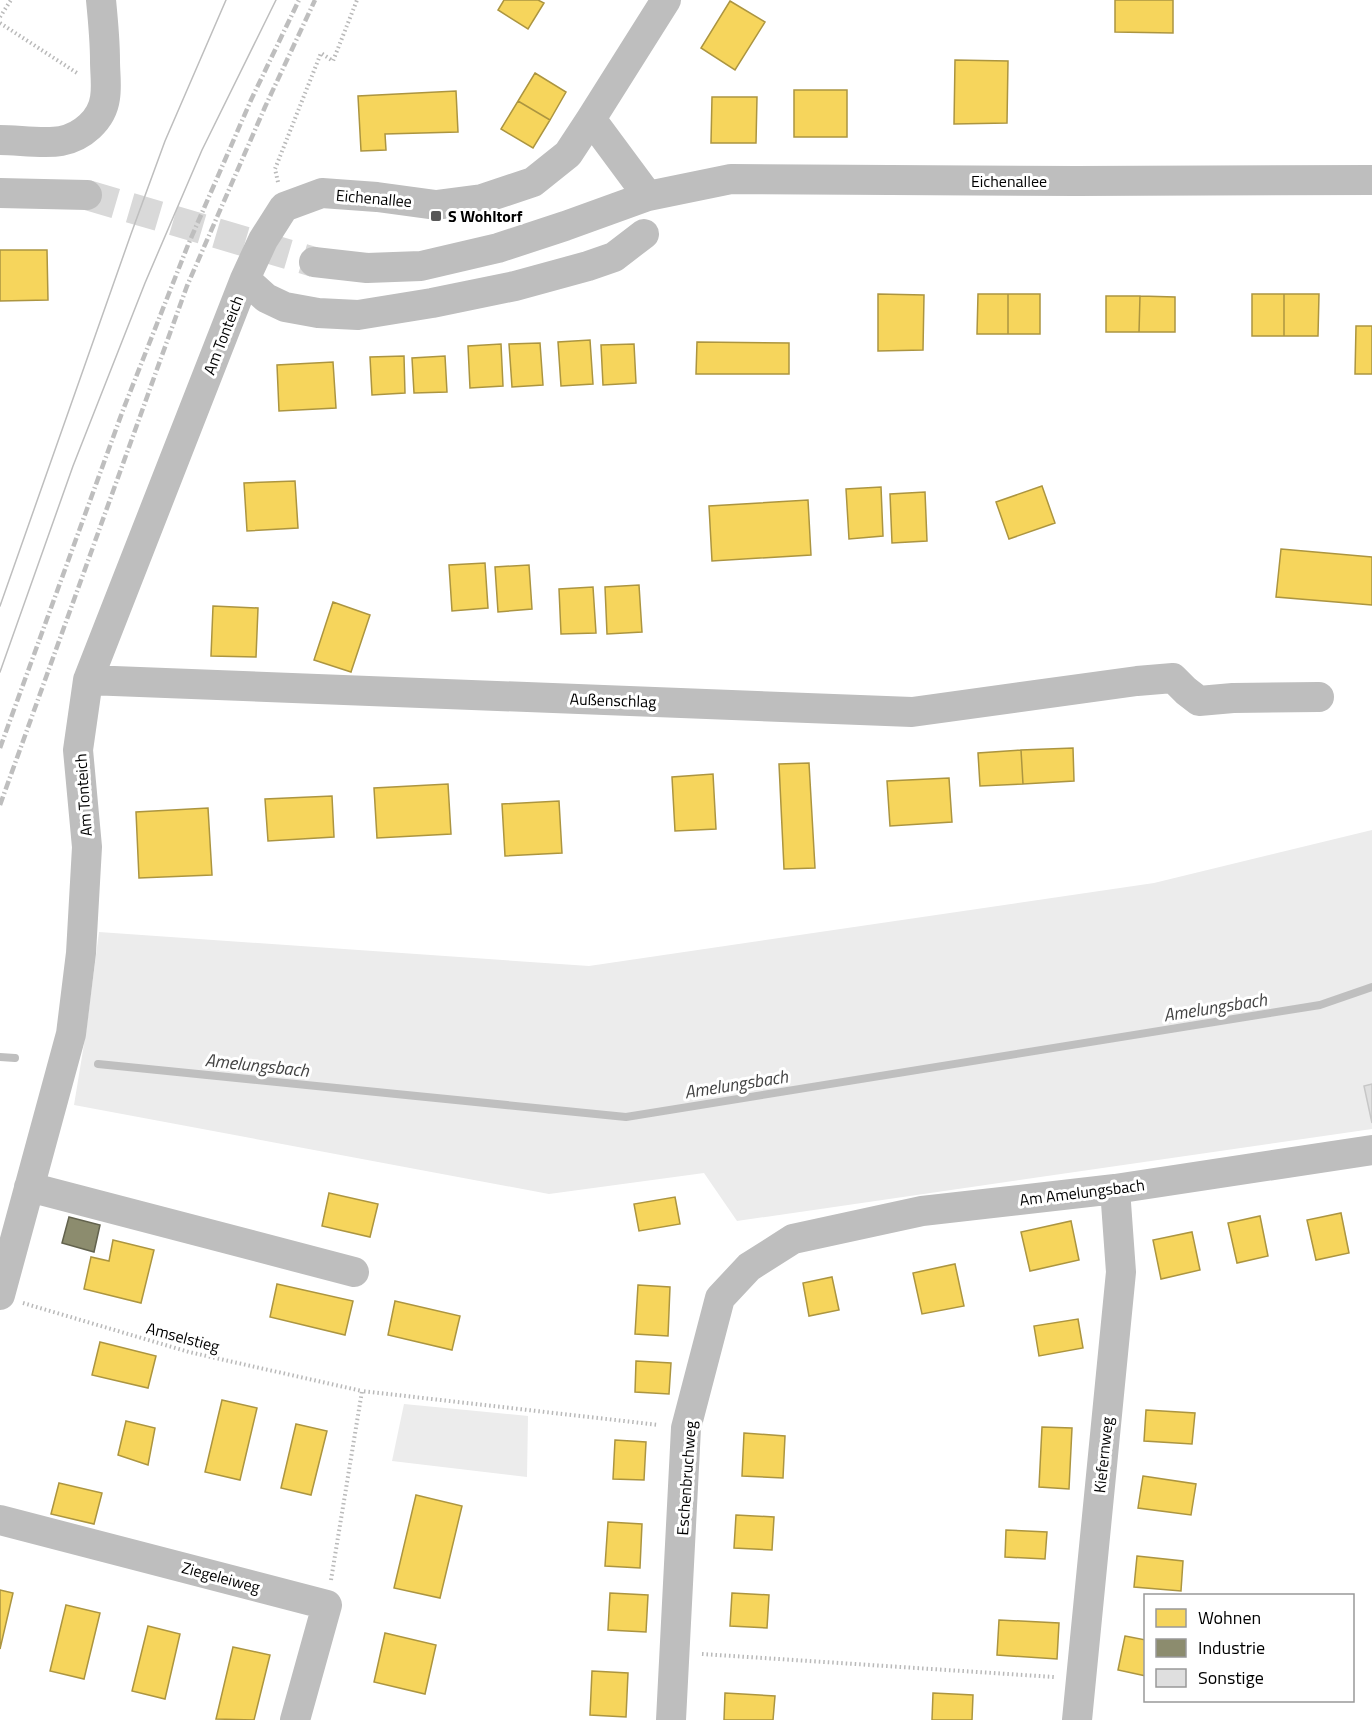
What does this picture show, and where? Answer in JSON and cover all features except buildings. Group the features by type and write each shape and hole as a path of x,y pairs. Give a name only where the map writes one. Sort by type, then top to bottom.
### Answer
{"street":[{"path":"0,140 59,141 74,137 90,127 99,116 106,91 101,0"},
{"name":"Eichenallee","path":"284,207 322,194 377,197 436,205 482,199 533,182 568,154 666,0"},
{"path":"591,119 648,196"},
{"name":"Eichenallee","path":"314,262 367,268 421,266 498,248 648,196 731,179 1076,182 1372,180"},
{"path":"0,193 87,195"},
{"name":"Am Tonteich","path":"11,1299 29,1187 71,1034 81,953 87,847 78,750 88,680 245,279 263,240 284,207"},
{"name":"Am Tonteich","path":"245,279 266,298 285,307 318,313 358,315 515,286 614,257 644,234"},
{"name":"Außenschlag","path":"88,680 912,712 1173,678 1199,701 1233,698 1319,697"},
{"name":"Am Amelungsbach","path":"793,1239 922,1211 1115,1190 1372,1149"},
{"path":"29,1187 354,1272"},
{"name":"Kiefernweg","path":"1077,1720 1121,1272 1115,1190"},
{"name":"Eschenbruchweg","path":"671,1720 686,1428 720,1298 749,1267 793,1239"},
{"name":"Ziegeleiweg","path":"0,1520 327,1605"},
{"path":"295,1720 327,1605"}],"path":[{"path":"0,17 11,0"},
{"path":"284,207 275,169 321,53 333,61 357,0"},
{"path":"0,22 106,91"},
{"name":"Amselstieg","path":"11,1299 189,1352 362,1391 686,1428"},
{"path":"327,1605 362,1391"},
{"path":"675,1653 1082,1678"}],"shaded area":[{"path":"1372,830 1372,1129 737,1221 704,1173 549,1194 74,1105 99,932 589,966 1154,883"},
{"path":"404,1404 528,1416 527,1477 392,1461"}],"waterway":[{"name":"Amelungsbach","path":"98,1064 626,1117 1320,1005 1372,987"},
{"name":"Amelungsbach","path":"0,1057 15,1058"}],"tunnel":[{"path":"87,195 314,262"}],"tram line":[{"path":"0,606 165,141 226,0"},
{"path":"0,672 73,466 145,283 202,150 276,0"}],"railway":[{"path":"0,748 123,410 188,245 251,100 299,0"},
{"path":"0,805 187,286 265,107 315,0"}],"place":[{"name":"S Wohltorf","path":"436,216"}]}
